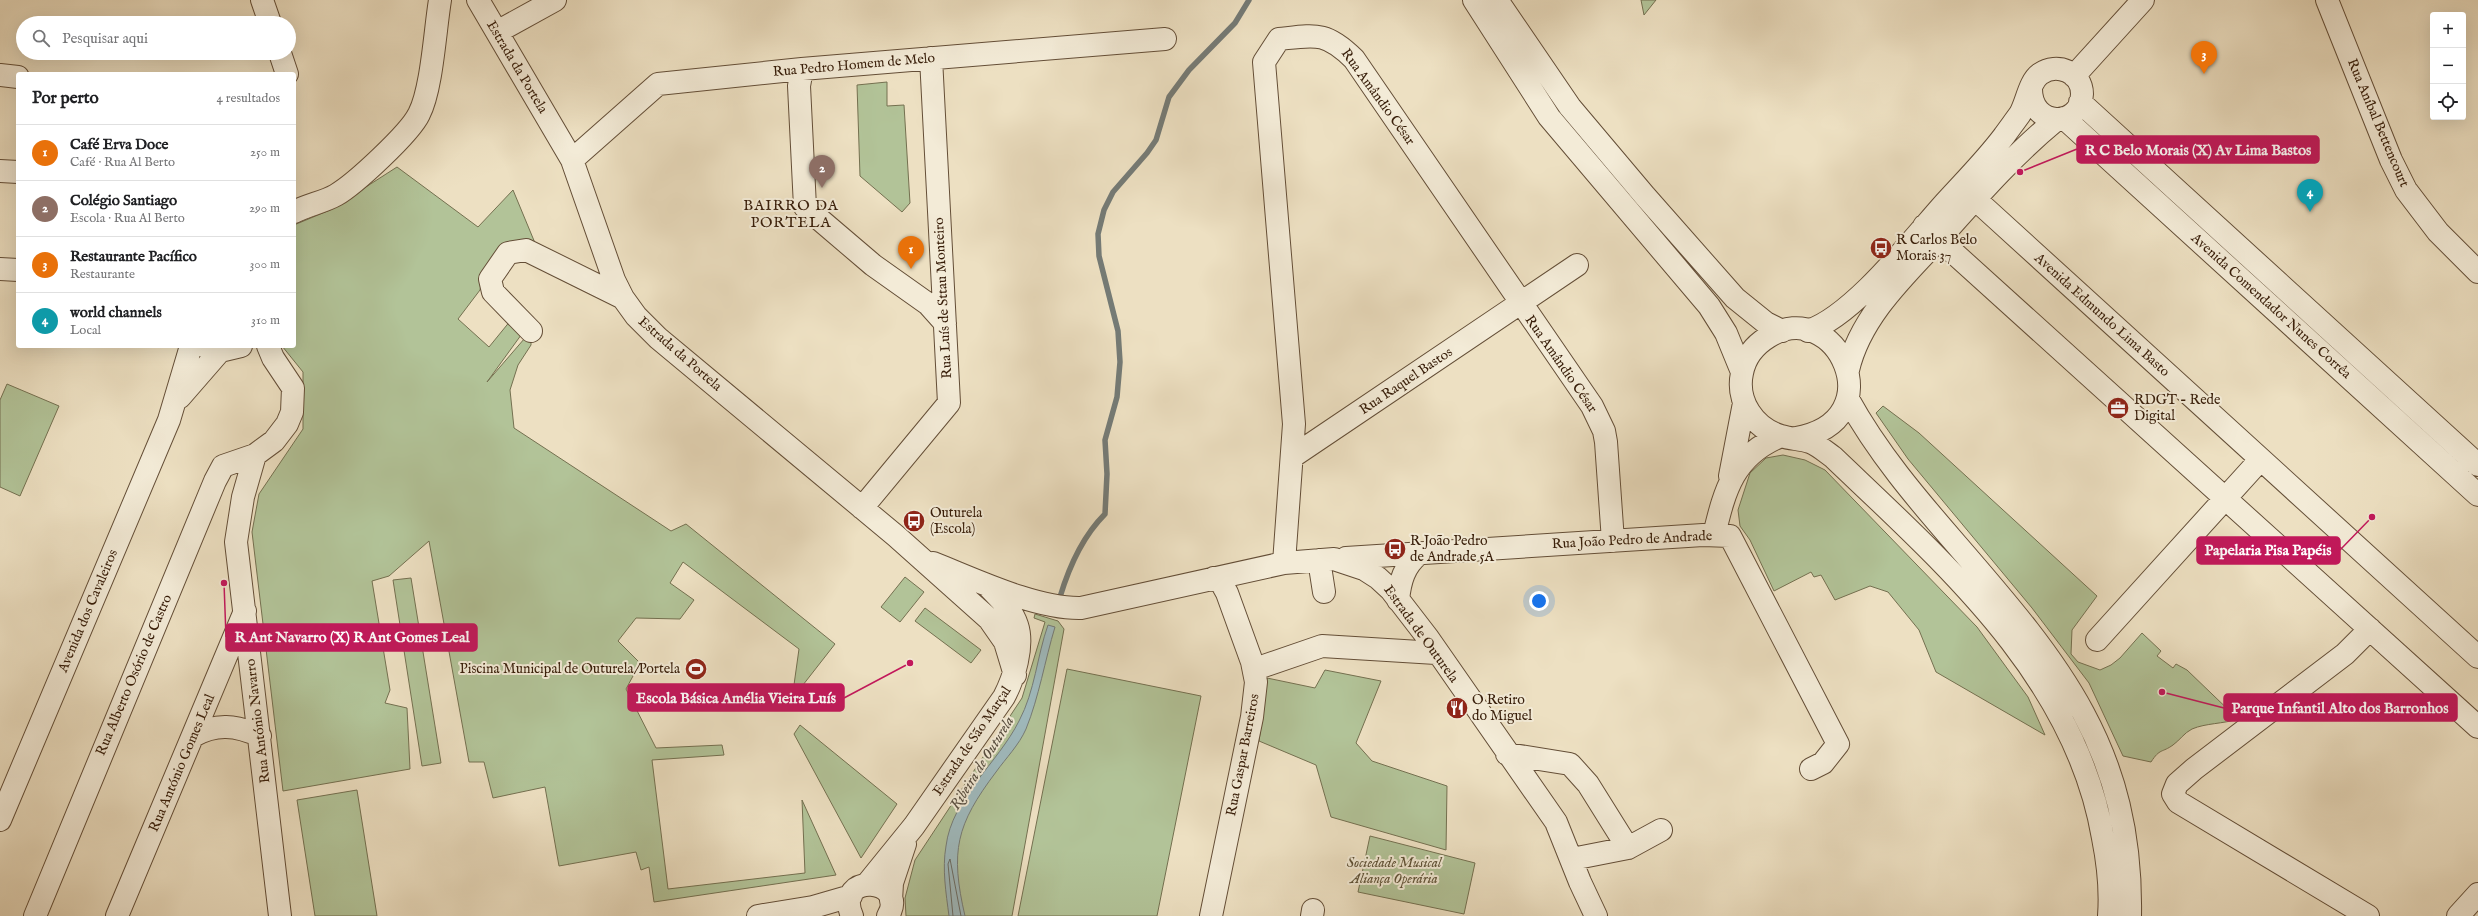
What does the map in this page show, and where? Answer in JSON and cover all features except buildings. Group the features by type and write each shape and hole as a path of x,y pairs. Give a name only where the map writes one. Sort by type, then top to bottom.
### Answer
{"street":[{"path":"262,0 268,16"},
{"path":"296,211 335,196 348,187 405,133 419,115 426,93 440,0"},
{"name":"Estrada da Portela","path":"478,0 572,160 614,280 623,298 636,316 658,338 922,559"},
{"path":"497,32 555,0"},
{"path":"1474,0 1486,22 1549,117 1709,306 1726,332 1742,372"},
{"path":"1497,0 1570,107 1644,196 1736,298 1766,323 1782,331"},
{"path":"2074,76 2143,0"},
{"name":"Rua Aníbal Bettencourt","path":"2327,0 2391,160 2406,190 2438,232 2478,272"},
{"name":"Rua Amândio César","path":"1284,563 1294,424 1264,62 1279,39 1315,35 1338,43 1354,59 1520,305 1592,406 1604,431 1613,541"},
{"name":"Rua Pedro Homem de Melo","path":"572,160 658,84 802,68 1165,39"},
{"name":"Rua Luís de Sttau Monteiro","path":"862,508 949,403 931,58"},
{"path":"282,60 286,72"},
{"path":"802,68 799,86 806,207 873,265 928,304 945,323"},
{"path":"1727,490 1735,472 1752,452 1762,444 1788,437 1813,436 1828,427 1840,415 1848,399 1848,370 1851,356 1873,314 1931,233 2020,113 2038,75 2052,68 2060,68 2074,76 2081,88 2080,102 2077,109 2060,119 2023,147 1975,199 1931,233 1850,305 1822,326 1808,331 1782,331 1760,342 1752,350 1742,372 1741,388 1744,403 1753,418 1761,426 1788,437 1812,442 1833,457 1937,559 1992,617 2040,681 2075,741 2094,793 2100,815 2108,867 2109,916"},
{"path":"0,76 16,77"},
{"path":"2031,89 2031,98 2039,113 2060,119"},
{"name":"Avenida Comendador Nunes Corrêa","path":"2080,102 2478,465"},
{"name":"Avenida Comendador Nunes Corrêa","path":"2060,119 2478,495"},
{"path":"0,171 16,172"},
{"name":"Avenida Edmundo Lima Basto","path":"1975,199 2478,657"},
{"path":"1931,233 2226,497 2478,727"},
{"path":"531,331 493,292 490,279 508,253 526,250 623,298"},
{"name":"Rua Raquel Bastos","path":"1292,457 1520,305 1576,265"},
{"path":"0,269 16,270"},
{"path":"1808,331 1821,336 1834,345 1843,356 1848,370"},
{"name":"Avenida dos Cavaleiros","path":"0,820 9,775 175,402 190,348"},
{"name":"Avenida dos Cavaleiros","path":"175,402 226,348"},
{"path":"236,348 270,352 293,388 292,412 287,424 274,441 255,455"},
{"path":"1848,399 1905,483 2041,645 2069,685 2101,748 2120,806 2127,844 2130,916"},
{"path":"1714,535 1727,490 1744,403"},
{"name":"Rua António Navarro","path":"255,455 243,497 236,542 280,916"},
{"name":"Rua Alberto Osório de Castro","path":"35,916 215,481 223,466 255,455"},
{"path":"2097,640 2260,460"},
{"name":"Rua João Pedro de Andrade","path":"1326,559 1714,535 1730,536 1838,744 1823,763 1812,769"},
{"path":"1398,600 1402,575 1411,560 1419,554"},
{"name":"Estrada de São Marçal","path":"856,903 914,826 1004,697 1015,675 1018,645 1017,625 1006,606 985,583 922,559"},
{"name":"Estrada de São Marçal","path":"922,559 989,619 1003,638 1015,675"},
{"path":"1324,592 1326,559"},
{"name":"Estrada de Outurela","path":"985,583 1040,603 1063,608 1081,608 1284,563 1326,559 1364,569 1378,578 1398,600 1428,638 1436,652 1556,822 1596,916"},
{"name":"Rua Gaspar Barreiros","path":"1211,916 1252,717 1256,682 1254,668 1222,584 1214,578"},
{"path":"1003,638 1013,618 1023,609 1040,603"},
{"name":"Rua António Gomes Leal","path":"117,916 245,610"},
{"path":"2368,916 2178,802 2173,794 2178,784 2194,769 2341,658 2370,629"},
{"path":"1254,668 1322,646 1436,652"},
{"path":"193,736 214,727 228,726 242,728 260,736"},
{"path":"1507,754 1570,764 1588,784 1628,848"},
{"name":"Estrada de São Marçal","path":"891,910 892,883 897,865 914,826"},
{"path":"1572,859 1628,848 1661,830"},
{"path":"758,916 856,903 880,886 885,890 891,910"},
{"path":"2458,916 2478,894"}],"green space":[{"path":"1641,0 1656,0 1644,15"},
{"path":"887,82 887,106 904,105 910,203 902,212 860,176 857,85"},
{"path":"397,167 478,227 513,190 535,243 483,276 480,290 458,319 489,347 511,320 524,331 487,382 531,331 531,345 518,365 510,390 514,428 671,531 686,524 835,644 792,699 799,649 683,562 670,583 694,600 680,619 636,618 618,641 640,663 626,689 656,748 722,745 724,755 652,760 668,889 805,873 802,800 836,875 654,902 649,867 641,870 636,852 559,866 545,787 493,798 484,762 469,762 429,541 389,576 372,581 390,690 385,703 407,708 410,769 283,791 252,532 259,494 303,429 303,372 284,348 296,348 296,224 330,210"},
{"path":"7,384 59,406 20,496 0,487 0,400"},
{"path":"1883,406 1919,433 2097,596 2072,630 2071,654 2078,662 2100,670 2111,665 2120,658 2142,633 2161,651 2157,656 2173,668 2176,664 2187,670 2238,719 2192,729 2173,745 2159,753 2151,762 2123,756 2089,683 2032,608 1908,459 1876,413"},
{"path":"1783,455 1805,460 1825,470 1977,627 2028,697 2045,735 1936,672 1919,630 1888,592 1870,586 1835,600 1821,575 1814,577 1811,572 1774,591 1750,540 1740,526 1738,510 1750,473 1766,458"},
{"path":"905,577 924,592 900,622 881,607"},
{"path":"411,578 441,763 422,766 393,580"},
{"path":"925,608 981,650 971,663 915,621"},
{"path":"1035,614 1058,621 1064,629 1012,916 906,916 905,898 915,860 1022,698 1045,622 1034,618"},
{"path":"1067,669 1201,696 1157,916 1018,916"},
{"path":"1325,670 1381,681 1356,743 1372,761 1447,786 1446,850 1331,817 1316,765 1259,741 1267,678 1315,688"},
{"path":"800,725 897,804 861,858 794,734"},
{"path":"357,790 377,916 315,916 297,800"},
{"name":"Sociedade Musical Aliança Operária","path":"1370,836 1475,863 1464,914 1358,892"}],"water":[{"path":"1048,625 1055,627 1031,717 1016,746 972,808 960,840 958,874 965,916 949,916 944,863 950,829 966,796 1000,752 1019,721 1029,698"}],"waterway":[{"name":"Ribeira de Outurela","path":"1060,597 1072,563 1083,542 1105,514 1107,474 1105,440 1117,397 1120,362 1118,331 1099,256 1098,234 1104,210 1113,192 1147,153 1156,140 1169,97 1189,70 1235,23 1249,0"}],"place":[{"name":"Restaurante Pacífico","path":"2204,74"},
{"name":"R C Belo Morais (X) Av Lima Bastos","path":"2020,172"},
{"name":"Colégio Santiago","path":"822,188"},
{"name":"world channels","path":"2310,212"},
{"name":"R Carlos Belo Morais 37","path":"1881,248"},
{"name":"Café Erva Doce","path":"911,269"},
{"name":"RDGT - Rede Digital","path":"2118,408"},
{"name":"Papelaria Pisa Papéis","path":"2372,517"},
{"name":"Outurela (Escola)","path":"914,521"},
{"name":"R João Pedro de Andrade 5A","path":"1395,549"},
{"name":"R Ant Navarro (X) R Ant Gomes Leal","path":"224,583"},
{"name":"Escola Básica Amélia Vieira Luís","path":"910,663"},
{"name":"Piscina Municipal de Outurela/Portela","path":"696,669"},
{"name":"Parque Infantil Alto dos Barronhos","path":"2162,692"},
{"name":"O Retiro do Miguel","path":"1457,708"}],"district":[{"name":"BAIRRO DA PORTELA","path":"791,214"}]}
